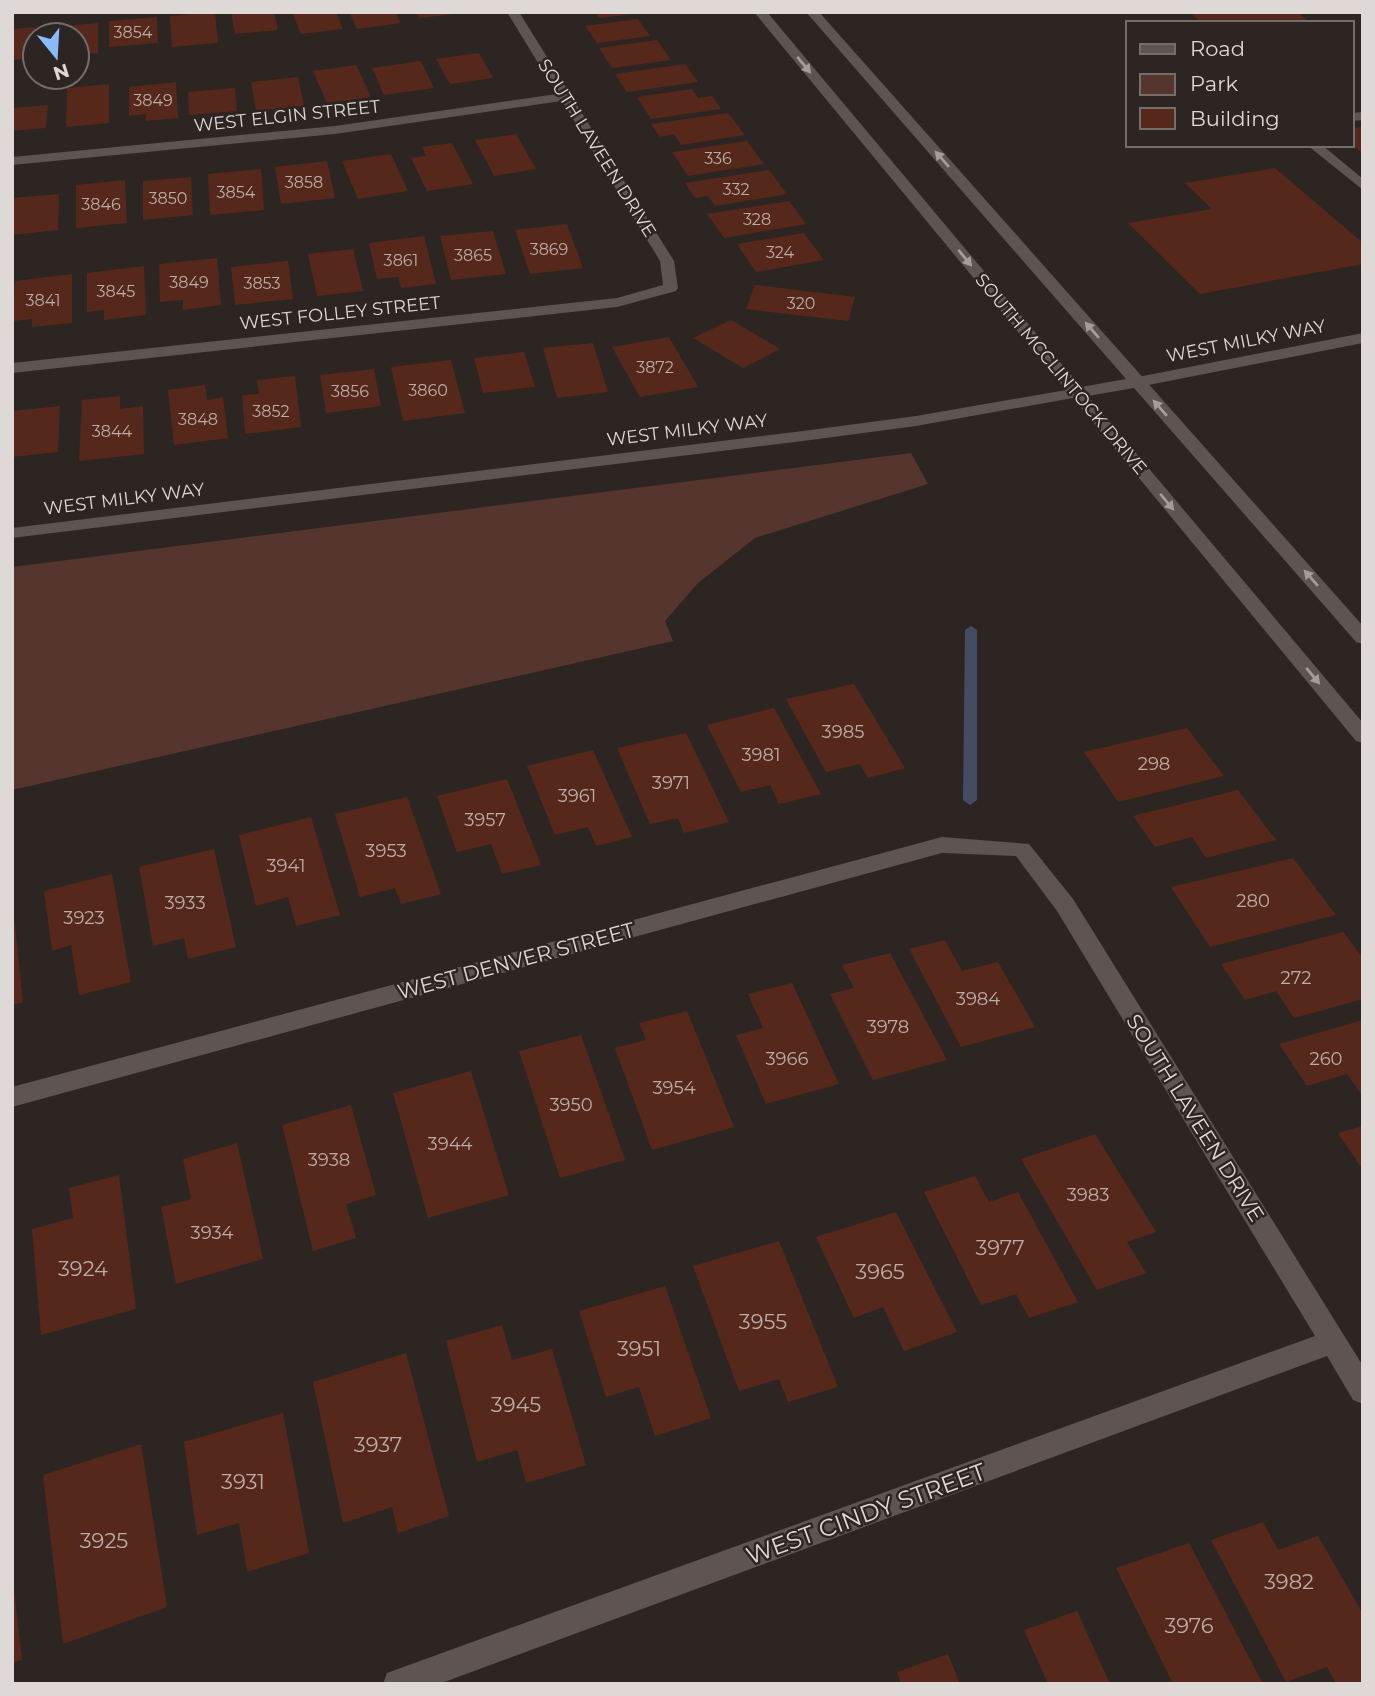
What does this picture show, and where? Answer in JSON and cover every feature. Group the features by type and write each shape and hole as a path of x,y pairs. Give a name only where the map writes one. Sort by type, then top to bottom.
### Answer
{"street":[{"name":"SOUTH LAVEEN DRIVE","path":"513,12 667,261 671,288"},
{"name":"SOUTH MCCLINTOCK DRIVE","path":"760,12 1363,736"},
{"path":"812,12 1363,638"},
{"name":"WEST ELGIN STREET","path":"12,161 335,130 565,97"},
{"path":"1316,147 1363,186"},
{"name":"WEST FOLLEY STREET","path":"12,368 617,302 671,288"},
{"name":"WEST MILKY WAY","path":"12,533 916,421 1138,382 1363,338"},
{"name":"WEST DENVER STREET","path":"12,1097 942,845 1022,849"},
{"name":"SOUTH LAVEEN DRIVE","path":"1022,849 1065,905 1363,1391"},
{"name":"WEST CINDY STREET","path":"398,1684 1333,1342"}],"green space":[{"path":"911,453 928,484 755,538 698,583 665,621 673,641 12,790 12,567"}],"building":[{"path":"215,12 218,43 172,47 170,16"},
{"path":"231,12 274,12 278,30 235,34"},
{"path":"292,12 336,12 343,29 301,34"},
{"path":"349,12 395,12 401,23 357,29"},
{"path":"416,12 454,12 454,14 420,18"},
{"path":"595,12 632,12 632,14 599,18"},
{"path":"1189,12 1297,12 1308,21 1200,21"},
{"path":"157,17 158,43 109,47 109,21"},
{"path":"638,19 650,36 597,43 585,26"},
{"path":"98,23 98,53 91,54 91,24"},
{"path":"21,28 21,59 12,60 12,29"},
{"path":"657,40 671,60 612,68 599,48"},
{"path":"479,53 493,78 450,84 436,59"},
{"path":"421,61 434,88 384,95 372,68"},
{"path":"685,64 698,82 627,92 615,74"},
{"path":"356,65 371,97 327,103 313,71"},
{"path":"298,77 304,106 256,111 251,82"},
{"path":"176,82 178,118 146,121 146,114 129,116 129,87"},
{"path":"109,84 109,123 66,127 67,91 91,91 91,86"},
{"path":"235,88 237,111 189,115 188,92"},
{"path":"692,89 698,98 712,96 721,109 651,119 637,97"},
{"path":"48,105 46,128 12,131 12,108"},
{"path":"728,113 745,135 681,145 674,134 660,137 651,124"},
{"path":"1363,127 1363,153 1354,146 1354,128"},
{"path":"516,134 536,169 494,176 475,140"},
{"path":"747,141 764,164 688,176 672,152"},
{"path":"452,143 473,184 427,191 411,158 426,156 422,147"},
{"path":"391,154 408,191 358,199 342,161"},
{"path":"327,161 335,198 281,204 275,167"},
{"path":"1275,168 1363,243 1363,264 1200,294 1128,223 1212,209 1185,183"},
{"path":"261,169 264,210 210,215 208,174"},
{"path":"769,170 787,194 715,206 708,196 695,198 685,183"},
{"path":"191,177 193,215 143,220 143,181"},
{"path":"125,180 127,223 76,228 76,185"},
{"path":"59,194 58,230 12,235 12,198"},
{"path":"789,201 806,224 724,238 707,214"},
{"path":"567,224 583,268 530,274 515,230"},
{"path":"493,231 506,274 451,280 440,236"},
{"path":"804,233 824,260 756,272 737,244"},
{"path":"424,236 436,284 401,288 398,277 377,279 369,243"},
{"path":"353,249 363,291 317,296 308,254"},
{"path":"217,258 221,305 183,310 183,300 160,302 159,264"},
{"path":"288,261 293,299 235,305 231,267"},
{"path":"144,266 146,315 104,320 104,310 87,312 87,273"},
{"path":"72,274 72,323 32,327 32,319 13,321 15,281"},
{"path":"755,285 855,297 848,321 746,309"},
{"path":"731,320 780,349 743,368 693,338"},
{"path":"669,337 698,387 640,397 612,347"},
{"path":"593,343 608,392 557,398 543,348"},
{"path":"524,352 535,387 483,393 474,358"},
{"path":"451,360 465,413 403,421 391,367"},
{"path":"374,369 381,406 326,413 320,375"},
{"path":"295,376 301,427 245,434 242,395 259,394 257,380"},
{"path":"205,385 207,400 223,397 228,438 174,445 168,390"},
{"path":"120,396 120,409 143,406 144,454 79,461 82,400"},
{"path":"60,406 58,452 12,457 12,411"},
{"path":"854,684 905,768 868,778 860,764 826,772 786,699"},
{"path":"774,708 821,794 779,804 770,785 741,792 707,725"},
{"path":"1187,728 1224,776 1118,802 1084,752"},
{"path":"686,733 729,822 684,833 678,818 650,824 617,748"},
{"path":"593,750 632,837 596,846 588,827 555,835 527,766"},
{"path":"507,779 541,865 502,874 491,844 457,852 437,796"},
{"path":"1238,790 1276,840 1206,858 1192,837 1155,847 1133,816"},
{"path":"407,797 441,894 401,904 395,888 360,897 335,814"},
{"path":"311,817 340,915 296,926 288,897 256,906 239,835"},
{"path":"214,849 236,947 188,959 184,938 153,946 139,867"},
{"path":"1293,858 1336,915 1210,947 1171,887"},
{"path":"112,874 131,982 79,995 71,945 52,951 44,891"},
{"path":"12,924 15,924 23,1002 12,1005"},
{"path":"1343,932 1363,958 1363,999 1294,1018 1276,991 1245,1000 1221,964"},
{"path":"945,940 962,971 998,962 1035,1027 961,1047 909,949"},
{"path":"890,953 947,1060 873,1080 830,994 854,988 842,965"},
{"path":"792,983 839,1084 766,1104 736,1035 763,1028 748,994"},
{"path":"687,1011 734,1127 652,1150 615,1048 646,1040 639,1023"},
{"path":"1363,1020 1363,1097 1347,1074 1307,1086 1279,1044"},
{"path":"581,1035 625,1160 560,1178 519,1051"},
{"path":"471,1071 509,1195 428,1218 393,1093"},
{"path":"351,1105 376,1195 346,1204 356,1238 313,1251 282,1125"},
{"path":"1363,1126 1363,1170 1338,1133"},
{"path":"1095,1134 1156,1232 1127,1242 1146,1273 1097,1290 1021,1159"},
{"path":"237,1143 263,1259 176,1284 161,1207 191,1199 183,1159"},
{"path":"119,1175 136,1309 41,1335 32,1229 73,1218 69,1188"},
{"path":"975,1176 989,1202 1018,1192 1078,1302 1029,1318 1016,1294 981,1305 924,1192"},
{"path":"896,1212 957,1332 904,1351 883,1307 854,1318 816,1237"},
{"path":"779,1241 838,1387 788,1402 779,1379 739,1391 693,1266"},
{"path":"665,1286 711,1418 655,1436 639,1387 606,1397 579,1311"},
{"path":"502,1325 512,1360 552,1349 586,1465 526,1483 517,1450 477,1462 446,1341"},
{"path":"406,1353 449,1516 398,1533 392,1507 343,1523 313,1382"},
{"path":"283,1413 309,1553 247,1572 239,1523 197,1535 184,1442"},
{"path":"141,1444 167,1607 63,1644 43,1475"},
{"path":"1263,1522 1278,1550 1318,1536 1363,1614 1363,1684 1336,1684 1327,1667 1286,1682 1211,1540"},
{"path":"1189,1543 1263,1684 1173,1684 1116,1568"},
{"path":"14,1588 22,1660 12,1663 12,1589"},
{"path":"1077,1611 1110,1684 1048,1684 1024,1630"},
{"path":"948,1654 960,1684 901,1684 897,1672"}],"waterway":[{"path":"970,800 971,630"}]}
